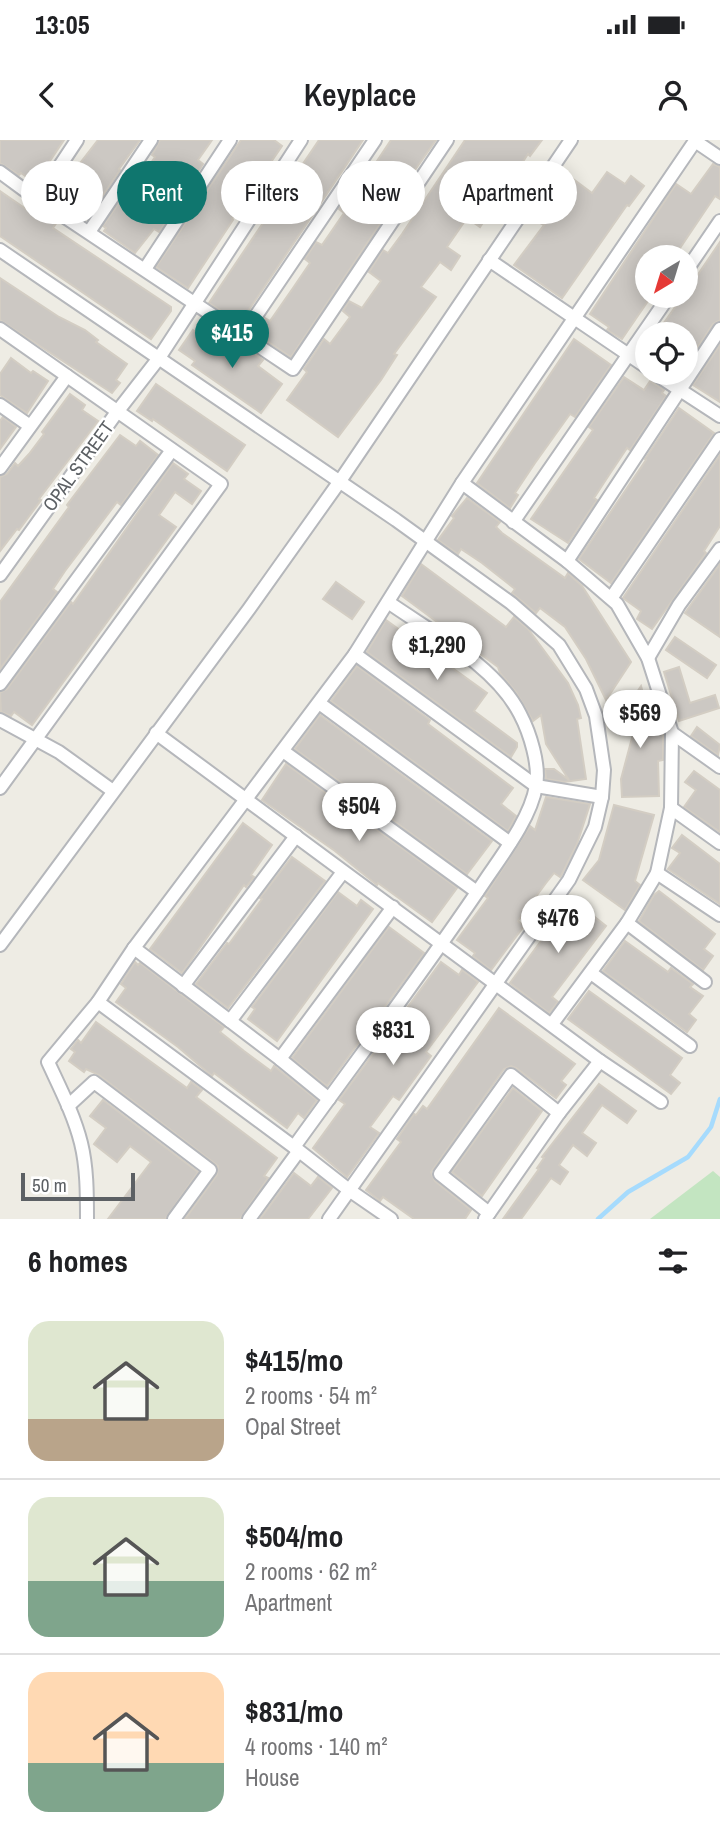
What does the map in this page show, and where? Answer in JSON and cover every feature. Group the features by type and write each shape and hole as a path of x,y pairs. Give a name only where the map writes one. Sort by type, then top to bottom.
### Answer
{"street":[{"path":"63,161 77,140"},
{"path":"89,232 151,140"},
{"path":"145,269 230,140"},
{"name":"OPAL STREET","path":"0,575 159,358 301,140"},
{"path":"243,335 375,140"},
{"path":"77,224 293,369 447,140"},
{"path":"0,945 249,609 340,481 571,140"},
{"path":"87,1219 88,1193 82,1144 48,1062 98,1002 134,948 355,654 462,483 695,141 720,158"},
{"path":"0,172 21,187"},
{"path":"698,255 718,228"},
{"path":"0,250 340,481 511,603 559,645 586,689 596,716 604,770 602,797 595,827 569,880 329,1219"},
{"path":"489,260 635,360"},
{"path":"513,522 661,308"},
{"path":"0,329 221,484 0,788"},
{"path":"567,561 720,329"},
{"path":"0,468 67,376"},
{"path":"672,385 720,416"},
{"path":"0,405 30,426"},
{"path":"611,597 720,439"},
{"path":"0,684 172,450"},
{"path":"462,483 611,597 648,658 672,733 671,808 657,873 627,923 552,1024"},
{"path":"648,658 679,605 720,549"},
{"path":"248,1219 329,1099 510,843 526,814 536,786 536,765 529,736 521,715 509,696 481,667 388,602"},
{"path":"355,654 536,786 602,797"},
{"path":"318,703 510,843"},
{"path":"0,720 59,752 113,791"},
{"path":"156,733 600,1061 661,1102"},
{"path":"672,733 720,767"},
{"path":"283,751 477,892"},
{"path":"671,808 720,843"},
{"path":"183,986 296,836"},
{"path":"230,1021 343,872"},
{"path":"657,873 720,915"},
{"path":"280,1059 393,907"},
{"path":"627,923 705,982"},
{"path":"134,948 329,1099"},
{"path":"591,973 690,1046"},
{"path":"98,1002 391,1219"},
{"path":"559,1113 511,1075 440,1174 487,1216 559,1113 600,1061"},
{"path":"68,1106 94,1082 210,1170 174,1219"}],"green space":[{"path":"713,1171 720,1177 720,1219 650,1219"}],"building":[{"path":"0,140 64,140 50,161 21,161 19,175 0,163"},
{"path":"98,140 140,140 125,161 117,161 117,174 103,195 103,161 82,161"},
{"path":"160,140 212,140 199,161 152,161 155,157 152,155"},
{"path":"241,140 274,140 282,146 272,161 227,161"},
{"path":"319,140 363,140 349,161 337,161 337,179 323,200 323,161 305,161"},
{"path":"391,140 436,140 421,161 377,161"},
{"path":"465,140 542,140 523,161 451,161"},
{"path":"713,164 720,167 720,199 715,196 682,245 636,245 676,184 691,194"},
{"path":"221,170 221,224 230,224 188,288 156,267 185,224 207,224 207,191"},
{"path":"607,172 625,184 631,176 644,186 629,206 627,205 562,298 514,265 544,225 542,224 577,224 577,182 592,193"},
{"path":"439,179 439,224 463,224 447,247 460,256 451,270 440,262 421,287 436,297 394,354 397,355 381,380 338,437 287,400 307,372 304,369 324,339 330,344 350,317 343,311 349,301 362,308 381,281 369,272 383,250 388,253 409,224 425,224 425,200"},
{"path":"0,191 21,206 21,224 56,224 53,228 171,307 171,311 151,339 0,236"},
{"path":"117,206 117,224 164,224 159,232 154,229 135,253 104,231 106,228 103,226"},
{"path":"337,223 380,224 291,357 255,333 265,318 270,321 310,263 305,259 316,242 322,245"},
{"path":"262,224 307,224 240,323 209,303"},
{"path":"720,242 720,320 713,324 698,347 698,322 665,322 674,308 698,308 698,274"},
{"path":"635,246 635,308 643,308 622,339 607,330 609,327 590,314"},
{"path":"0,278 59,317 85,330 98,340 96,342 127,364 116,380 120,383 112,393 0,320"},
{"path":"193,330 209,341 213,336 237,353 243,346 263,360 258,366 282,384 261,413 192,365 195,361 179,350"},
{"path":"574,339 611,365 575,417 570,414 535,463 515,493 518,495 510,508 477,483"},
{"path":"720,345 720,402 693,385 698,385 698,378"},
{"path":"11,358 31,373 33,371 48,381 27,413 0,395 0,374"},
{"path":"624,377 644,390 647,385 656,385 664,390 662,393 666,396 630,450 627,448 609,475 594,498 597,500 568,543 531,519 593,430 589,427"},
{"path":"156,384 245,445 227,471 153,419 152,421 137,411"},
{"path":"70,394 85,405 82,410 98,421 19,530 17,529 0,551 0,477 7,474 15,463 18,466 29,454"},
{"path":"679,408 714,433 611,583 579,559"},
{"path":"3,417 16,427 0,449 0,421"},
{"path":"120,435 136,446 140,441 158,455 121,505 117,502 65,571 53,589 57,592 0,669 0,602 69,507 67,505"},
{"path":"720,455 720,526 704,551 706,553 652,629 637,619 641,611 623,598"},
{"path":"173,463 188,474 184,479 201,491 192,504 175,492 159,515 176,527 32,725 14,712 11,716 1,712 0,693 7,689 71,602 73,604"},
{"path":"467,498 500,522 496,527 502,533 565,578 568,573 582,586 631,662 606,700 586,659 565,627 540,608 536,613 512,593 515,589 482,563 461,549 458,554 438,540 454,518 452,516"},
{"path":"421,564 506,627 514,617 528,629 568,683 578,705 581,718 577,719 586,779 564,782 546,779 545,769 554,769 569,780 546,744 541,715 533,721 498,667 402,596"},
{"path":"720,564 720,637 685,613"},
{"path":"336,582 364,602 352,619 323,599"},
{"path":"386,620 487,693 474,711 517,743 511,757 367,652"},
{"path":"675,637 716,665 707,678 666,650"},
{"path":"357,666 430,720 428,724 513,788 501,804 516,816 508,831 331,701"},
{"path":"679,667 690,703 715,695 719,708 679,721 664,672"},
{"path":"641,686 654,733 663,732 663,760 658,761 659,796 622,797 621,779 636,723 613,717 607,698 625,710"},
{"path":"320,715 492,841 467,874 295,749"},
{"path":"697,727 720,745 718,755 691,736"},
{"path":"286,764 457,888 432,922 262,800"},
{"path":"694,771 720,790 720,832 684,807 696,790 685,782"},
{"path":"546,797 590,804 577,844 561,876 554,873 546,883 518,921 524,926 491,970 473,956 475,953 457,940 488,898 485,896 530,826 535,830"},
{"path":"614,805 654,815 635,881 640,885 625,910 583,880 599,860"},
{"path":"243,823 272,845 251,875 254,877 246,887 244,885 182,973 150,949"},
{"path":"682,835 720,864 720,904 668,869 680,853 672,848"},
{"path":"292,857 325,881 228,1008 196,984 227,943 229,944"},
{"path":"659,891 715,934 704,949 713,956 703,970 639,921"},
{"path":"338,892 357,906 361,900 373,909 277,1041 248,1019 255,1009 252,1007"},
{"path":"572,899 606,926 552,997 558,1002 549,1013 510,983"},
{"path":"389,927 424,953 327,1086 292,1058"},
{"path":"625,941 668,972 671,968 693,984 690,987 703,996 689,1014 696,1020 687,1032 603,971"},
{"path":"135,962 138,965 140,963 224,1027 220,1032 244,1051 271,1071 274,1066 317,1100 304,1118 298,1113 287,1128 214,1073 212,1076 178,1047 116,1002 126,988 121,984"},
{"path":"441,962 459,975 462,970 478,982 426,1052 431,1056 399,1100 393,1096 370,1127 379,1133 347,1177 313,1148 345,1104 339,1100"},
{"path":"589,991 682,1058 670,1075 680,1083 671,1094 568,1019"},
{"path":"499,1008 575,1064 561,1081 566,1085 556,1098 516,1068 511,1066 504,1069 431,1172 435,1181 471,1210 465,1219 414,1219 383,1197 380,1201 366,1190 401,1142 397,1139 414,1114 423,1106 427,1109"},
{"path":"96,1022 187,1088 191,1082 202,1090 196,1097 277,1158 264,1176 268,1178 240,1219 185,1219 217,1175 218,1166 99,1075 86,1069 84,1072 69,1061 75,1052 71,1049 78,1040 81,1043"},
{"path":"599,1084 636,1111 627,1123 602,1105 582,1133 596,1143 587,1156 573,1145 559,1165 568,1172 560,1184 551,1178 521,1219 503,1219 539,1169 537,1168 544,1158 542,1157"},
{"path":"513,1088 542,1111 482,1196 452,1172"},
{"path":"103,1100 198,1172 165,1219 108,1219 151,1162 130,1146 117,1162 94,1144 106,1128 90,1116"},
{"path":"294,1173 311,1186 318,1177 332,1188 308,1219 260,1219"}],"waterway":[{"path":"598,1219 628,1192 688,1157 711,1127 720,1099"}]}
